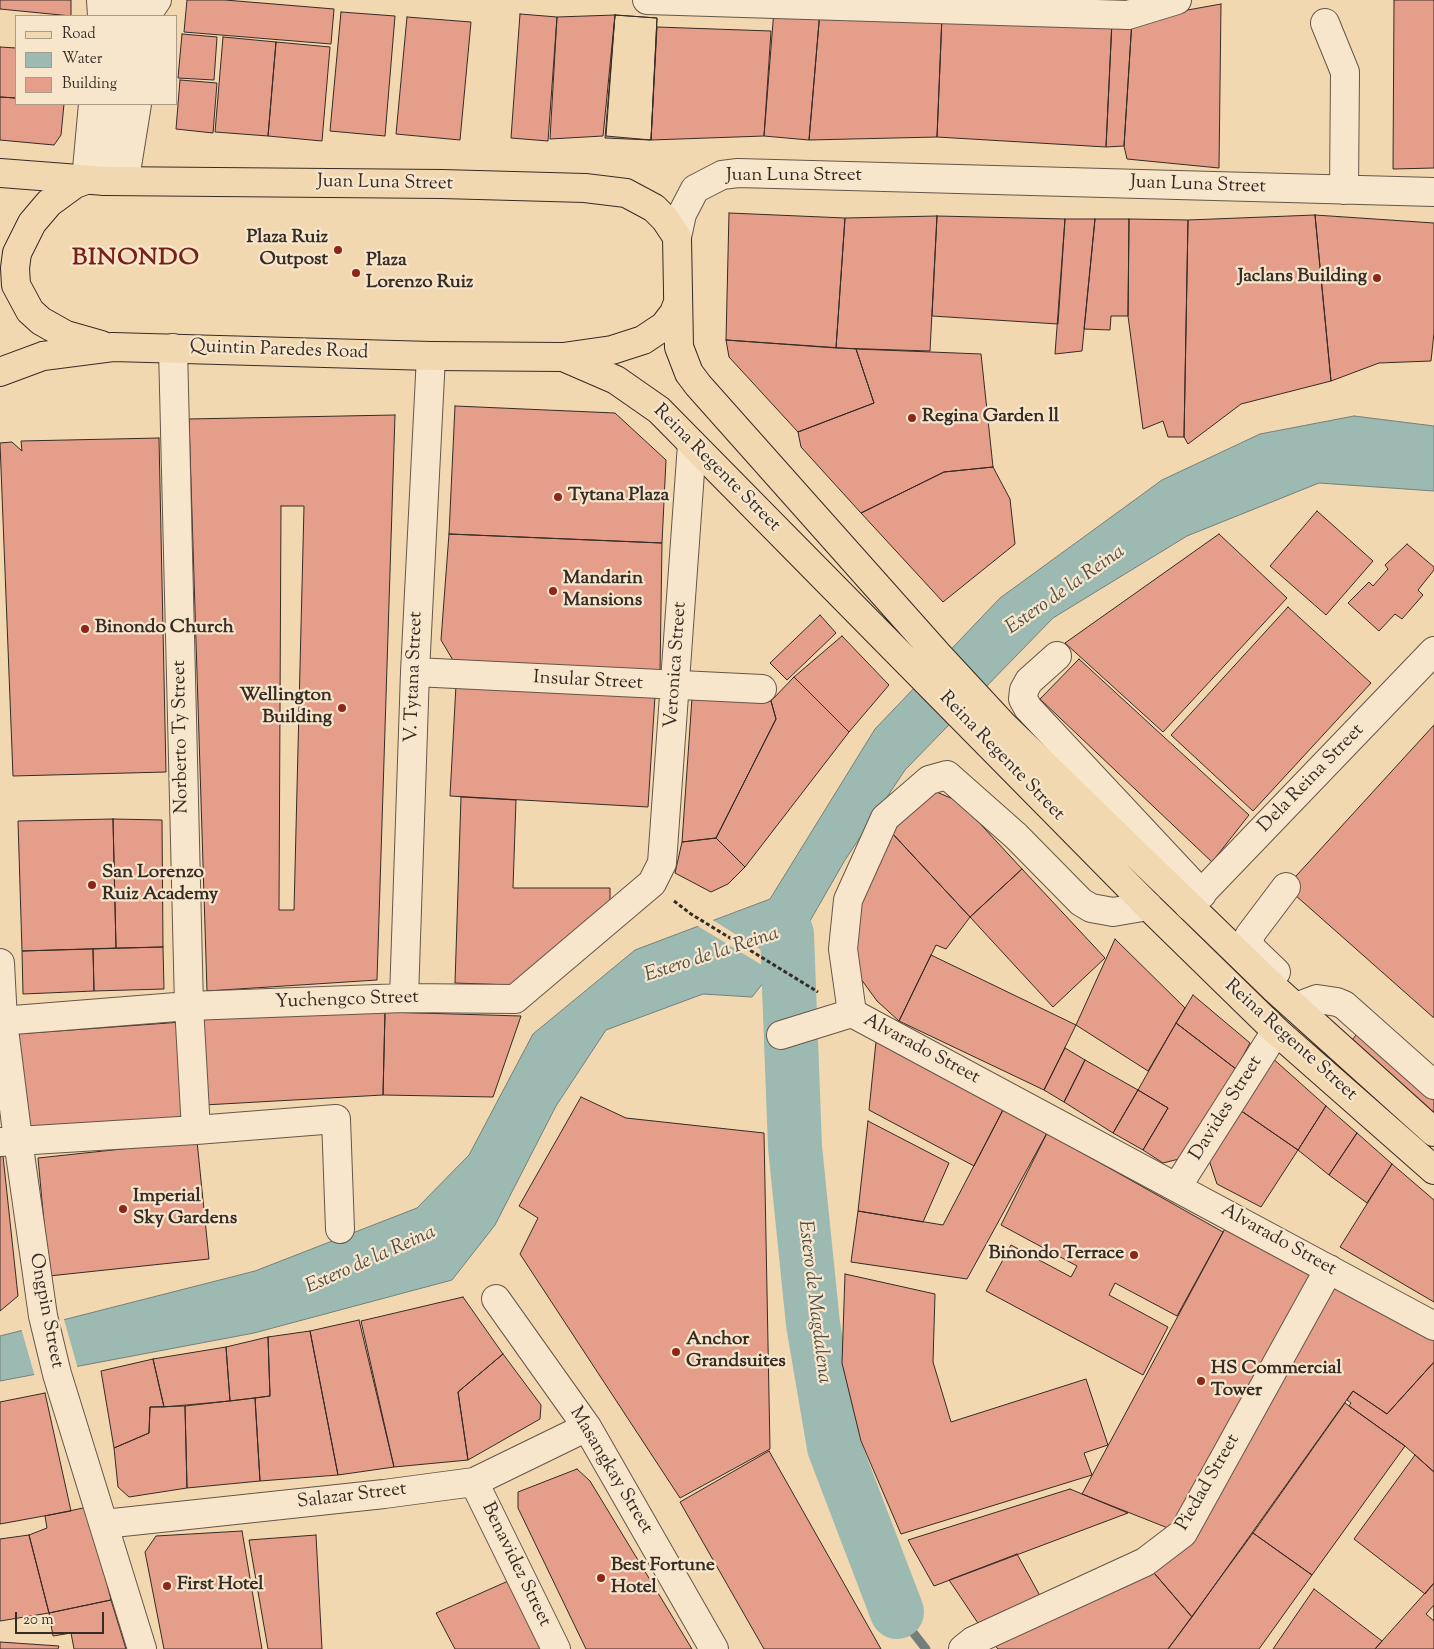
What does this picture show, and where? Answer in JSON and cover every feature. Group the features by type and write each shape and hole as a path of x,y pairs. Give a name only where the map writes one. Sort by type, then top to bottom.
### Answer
{"main road":[{"name":"Juan Luna Street","path":"0,173 96,181 442,184 607,189 626,193 654,208 666,219 677,237"},
{"path":"96,181 75,184 49,203 32,223 17,253 15,268 16,285 30,311 41,321 79,340 113,348"},
{"path":"562,357 612,350 643,340 664,326 677,305 677,237"},
{"name":"Reina Regente Street","path":"677,305 679,347 689,373 931,666 994,733 1148,906 1276,1030 1434,1170"},
{"name":"Quintin Paredes Road","path":"1,372 43,356 113,348 173,348 431,356 562,357"},
{"name":"Reina Regente Street","path":"562,357 604,373 627,386 659,410 692,444 931,666"},
{"name":"Reina Regente Street","path":"994,733 1196,900 1300,1007 1434,1132"}],"street":[{"path":"101,0 102,15"},
{"path":"125,15 127,0"},
{"path":"148,15 158,0"},
{"path":"647,0 1128,15 1177,0"},
{"path":"1325,23 1345,72 1344,190"},
{"path":"96,181 114,107"},
{"name":"Juan Luna Street","path":"677,237 682,214 694,189 722,175 738,173 1434,192"},
{"name":"Norberto Ty Street","path":"173,348 189,1006 196,1130"},
{"name":"V. Tytana Street","path":"404,998 415,672 431,356"},
{"name":"Veronica Street","path":"652,883 662,863 665,843 692,444"},
{"name":"Dela Reina Street","path":"1196,900 1434,650"},
{"path":"1057,656 1029,682 1024,690 1023,699 1025,704 1196,900"},
{"name":"Insular Street","path":"415,672 762,689"},
{"name":"Alvarado Street","path":"1148,906 1113,912 1091,908 1081,902 1016,836 947,775 928,780 885,818 848,900 843,949 852,1013 1434,1326"},
{"name":"Yuchengco Street","path":"2,1021 189,1006 404,998 515,999 652,883"},
{"path":"1286,886 1252,930 1249,942 1251,948 1298,993 1300,1007 1317,999 1338,1002 1344,1005 1434,1085"},
{"name":"Ongpin Street","path":"0,963 9,1141 43,1316 57,1374 142,1649"},
{"path":"781,1035 852,1013"},
{"name":"Davides Street","path":"1177,1187 1276,1030"},
{"path":"9,1141 196,1130 336,1119 340,1229"},
{"name":"Piedad Street","path":"968,1645 1145,1562 1182,1533 1329,1269"},
{"name":"Masangkay Street","path":"496,1298 587,1427 714,1649"},
{"name":"Salazar Street","path":"104,1524 374,1495 474,1482 587,1427"},
{"name":"Benavidez Street","path":"474,1482 556,1649"}],"path":[{"path":"691,914 817,992"}],"water":[{"name":"Estero de la Reina","path":"1354,416 1434,426 1434,491 1319,483 1187,536 1053,618 905,770 845,860 803,933 752,997 703,994 606,1030 556,1106 495,1225 452,1280 254,1333 0,1381 0,1336 255,1271 417,1208 469,1155 533,1034 635,950 770,899 875,729 1000,598 1162,480 1260,434"}],"pier":[{"path":"711,919 782,963 775,973 696,925"},
{"path":"63,1316 78,1369 35,1377 21,1328"}],"building":[{"path":"0,0 71,0 71,15 0,9"},
{"path":"187,0 225,0 334,9 331,44 184,32"},
{"path":"1394,0 1434,0 1434,168 1393,169"},
{"path":"1221,4 1219,168 1127,159 1124,146 1132,20"},
{"path":"774,10 820,11 809,140 764,136"},
{"path":"820,11 942,16 937,137 809,140"},
{"path":"341,12 395,16 385,136 330,131"},
{"path":"520,14 557,17 548,141 511,138"},
{"path":"615,15 657,18 651,140 605,138"},
{"path":"615,15 657,18 651,140 606,136"},
{"path":"615,15 603,136 550,139 557,17"},
{"path":"942,16 1112,21 1106,147 937,137"},
{"path":"407,17 471,22 460,140 396,134"},
{"path":"1132,20 1124,146 1106,147 1112,21"},
{"path":"657,27 771,31 764,136 651,140"},
{"path":"182,34 217,37 214,80 178,78"},
{"path":"223,37 276,42 268,136 215,132"},
{"path":"276,42 330,47 322,141 268,136"},
{"path":"0,47 15,48 15,98 0,97"},
{"path":"180,80 217,83 213,133 176,129"},
{"path":"0,97 15,98 15,105 64,105 61,135 54,145 0,140"},
{"path":"729,213 845,218 836,348 726,340"},
{"path":"1315,215 1331,381 1241,404 1188,444 1184,437 1188,220"},
{"name":"Jaclans Building","path":"1315,215 1434,223 1434,333 1431,361 1379,363 1331,381"},
{"path":"937,216 1065,219 1058,324 932,316"},
{"path":"937,216 930,351 836,348 845,218"},
{"path":"1065,219 1095,219 1082,351 1055,354"},
{"path":"1095,219 1129,219 1128,316 1111,316 1110,330 1084,329"},
{"path":"1129,219 1188,220 1184,437 1168,437 1163,421 1143,429 1128,316"},
{"path":"726,340 856,349 874,403 798,432 729,357"},
{"name":"Regina Garden ll","path":"856,349 981,354 993,467 944,472 861,513 801,447 798,432 874,403"},
{"name":"Tytana Plaza","path":"455,406 615,413 666,460 662,543 449,534"},
{"name":"Wellington Building","path":"395,415 377,980 207,991 189,419","holes":["281,506 304,506 294,910 279,910"]},
{"name":"Binondo Church","path":"159,438 166,772 13,776 0,443 12,442 22,451 21,441"},
{"path":"993,467 1010,499 1015,544 943,602 861,513 944,472"},
{"path":"1317,511 1373,561 1326,615 1270,566"},
{"name":"Mandarin Mansions","path":"449,534 662,543 660,674 454,662 441,640"},
{"path":"1219,534 1287,598 1163,732 1065,643"},
{"path":"1407,544 1434,567 1434,570 1418,590 1423,595 1402,619 1395,614 1379,631 1348,603 1369,582 1373,586 1388,569 1385,565"},
{"path":"1288,607 1371,683 1253,811 1171,735"},
{"path":"820,615 836,633 787,680 770,663"},
{"path":"842,636 889,685 849,732 794,677"},
{"path":"1079,659 1249,815 1212,862 1040,699"},
{"path":"794,677 849,732 745,867 716,838 776,719 771,701"},
{"path":"456,685 655,696 648,807 450,796"},
{"path":"692,698 771,701 776,719 716,838 682,842"},
{"path":"1434,725 1434,1018 1286,887"},
{"path":"932,790 960,802 1022,869 970,917 891,832"},
{"path":"461,797 516,800 513,888 610,888 610,901 511,985 455,983"},
{"path":"113,819 116,948 22,951 18,821"},
{"path":"113,819 162,820 163,947 116,948"},
{"path":"891,832 970,917 946,949 936,945 899,1021 877,1001 853,968 856,902"},
{"path":"716,838 745,867 728,884 711,892 675,873 682,842"},
{"path":"1022,869 1105,958 1053,1007 970,917"},
{"path":"1115,939 1185,1008 1148,1071 1076,1025"},
{"path":"163,947 164,989 94,991 93,949"},
{"path":"93,949 94,991 23,994 22,951"},
{"path":"931,955 1076,1025 1044,1090 899,1021"},
{"path":"1193,995 1250,1043 1236,1069 1176,1023"},
{"path":"385,1012 521,1016 493,1097 383,1095"},
{"path":"385,1012 383,1095 204,1105 202,1016"},
{"path":"182,1022 186,1124 22,1131 16,1034"},
{"path":"1176,1023 1236,1069 1179,1159 1163,1163 1143,1150 1168,1108 1138,1090"},
{"path":"1361,1029 1434,1094 1434,1114 1352,1040"},
{"path":"877,1032 1004,1108 974,1166 869,1110"},
{"path":"1065,1048 1085,1060 1064,1102 1044,1090"},
{"path":"1270,1056 1326,1106 1298,1150 1237,1108"},
{"path":"1085,1060 1138,1090 1113,1133 1064,1102"},
{"path":"1138,1090 1168,1108 1143,1150 1113,1133"},
{"name":"Anchor Grandsuites","path":"581,1097 626,1118 764,1133 770,1449 680,1498 520,1254 538,1218 519,1206"},
{"path":"1326,1106 1357,1133 1329,1175 1298,1150"},
{"path":"1004,1108 1047,1133 967,1279 851,1262 858,1211 943,1225"},
{"path":"1237,1108 1298,1150 1261,1207 1217,1184 1209,1160"},
{"path":"868,1121 949,1163 923,1222 858,1211"},
{"name":"Binondo Terrace","path":"1047,1133 1223,1232 1177,1316 1115,1283 1109,1295 1168,1327 1143,1375 986,1291 1011,1245 1071,1277 1077,1266 1001,1225"},
{"path":"1357,1133 1392,1164 1367,1203 1329,1175"},
{"name":"Imperial Sky Gardens","path":"197,1141 209,1259 49,1276 38,1158"},
{"path":"3,1156 18,1296 0,1311 0,1157"},
{"path":"1392,1164 1434,1200 1434,1302 1340,1247"},
{"name":"HS Commercial Tower","path":"1226,1227 1317,1276 1178,1532 1082,1494"},
{"path":"845,1274 935,1294 933,1362 951,1422 1086,1379 1108,1445 1084,1453 1092,1475 901,1534 861,1441 842,1363"},
{"path":"1326,1281 1434,1338 1434,1362 1387,1414 1353,1391 1192,1617 1148,1566"},
{"path":"463,1297 503,1354 458,1392 468,1460 394,1467 361,1321"},
{"path":"359,1320 394,1467 338,1475 310,1331"},
{"path":"310,1331 338,1475 260,1481 255,1398 270,1396 268,1337"},
{"path":"268,1337 270,1396 230,1401 226,1347"},
{"path":"226,1347 230,1401 164,1407 153,1359"},
{"path":"503,1354 541,1405 540,1419 468,1460 458,1392"},
{"path":"153,1359 164,1407 150,1407 149,1433 114,1448 101,1371"},
{"path":"1434,1362 1434,1472 1405,1446 1349,1406 1351,1403 1347,1400 1353,1391 1387,1414"},
{"path":"45,1393 71,1511 0,1524 0,1402"},
{"path":"255,1398 260,1481 187,1488 185,1406"},
{"path":"1345,1403 1405,1446 1312,1575 1253,1533"},
{"path":"185,1406 187,1488 129,1497 118,1487 114,1448 149,1433 150,1407"},
{"path":"769,1451 881,1649 764,1649 680,1502"},
{"path":"1415,1455 1434,1472 1434,1583 1425,1594 1354,1539"},
{"name":"Best Fortune Hotel","path":"577,1469 590,1481 692,1649 586,1649 518,1508 518,1492"},
{"path":"1070,1489 1128,1513 934,1586 908,1540"},
{"path":"88,1507 111,1600 49,1613 29,1535 47,1528 45,1516"},
{"path":"242,1531 262,1649 164,1649 145,1552 156,1536"},
{"path":"1253,1533 1312,1575 1259,1649 1168,1649"},
{"path":"29,1535 49,1613 0,1621 0,1539"},
{"path":"316,1535 322,1649 268,1649 249,1540"},
{"path":"1017,1554 1049,1612 988,1638 949,1580"},
{"path":"1148,1566 1192,1617 1168,1649 998,1649 988,1638"},
{"path":"515,1578 544,1649 455,1649 436,1613"},
{"path":"1434,1583 1434,1649 1375,1649 1382,1641"},
{"path":"1314,1589 1382,1641 1375,1649 1273,1649"},
{"path":"111,1600 126,1649 74,1649 71,1633 53,1636 49,1613"},
{"path":"1434,1605 1434,1621 1426,1614"},
{"path":"0,1642 59,1646 58,1649 0,1649"}],"waterway":[{"name":"Estero de Magdalena","path":"787,934 795,1147 813,1324 834,1447 897,1612"},
{"name":"Estero de Magdalena","path":"897,1612 926,1649"}],"place":[{"name":"Plaza Ruiz Outpost","path":"338,250"},
{"name":"Plaza Lorenzo Ruiz","path":"356,273"},
{"name":"Jaclans Building","path":"1377,278"},
{"name":"Regina Garden ll","path":"912,418"},
{"name":"Tytana Plaza","path":"558,497"},
{"name":"Mandarin Mansions","path":"553,591"},
{"name":"Binondo Church","path":"85,629"},
{"name":"Wellington Building","path":"342,708"},
{"name":"San Lorenzo Ruiz Academy","path":"92,885"},
{"name":"Imperial Sky Gardens","path":"123,1209"},
{"name":"Binondo Terrace","path":"1134,1255"},
{"name":"Anchor Grandsuites","path":"676,1352"},
{"name":"HS Commercial Tower","path":"1201,1381"},
{"name":"Best Fortune Hotel","path":"601,1578"},
{"name":"First Hotel","path":"167,1586"}],"district":[{"name":"BINONDO","path":"136,260"}]}
